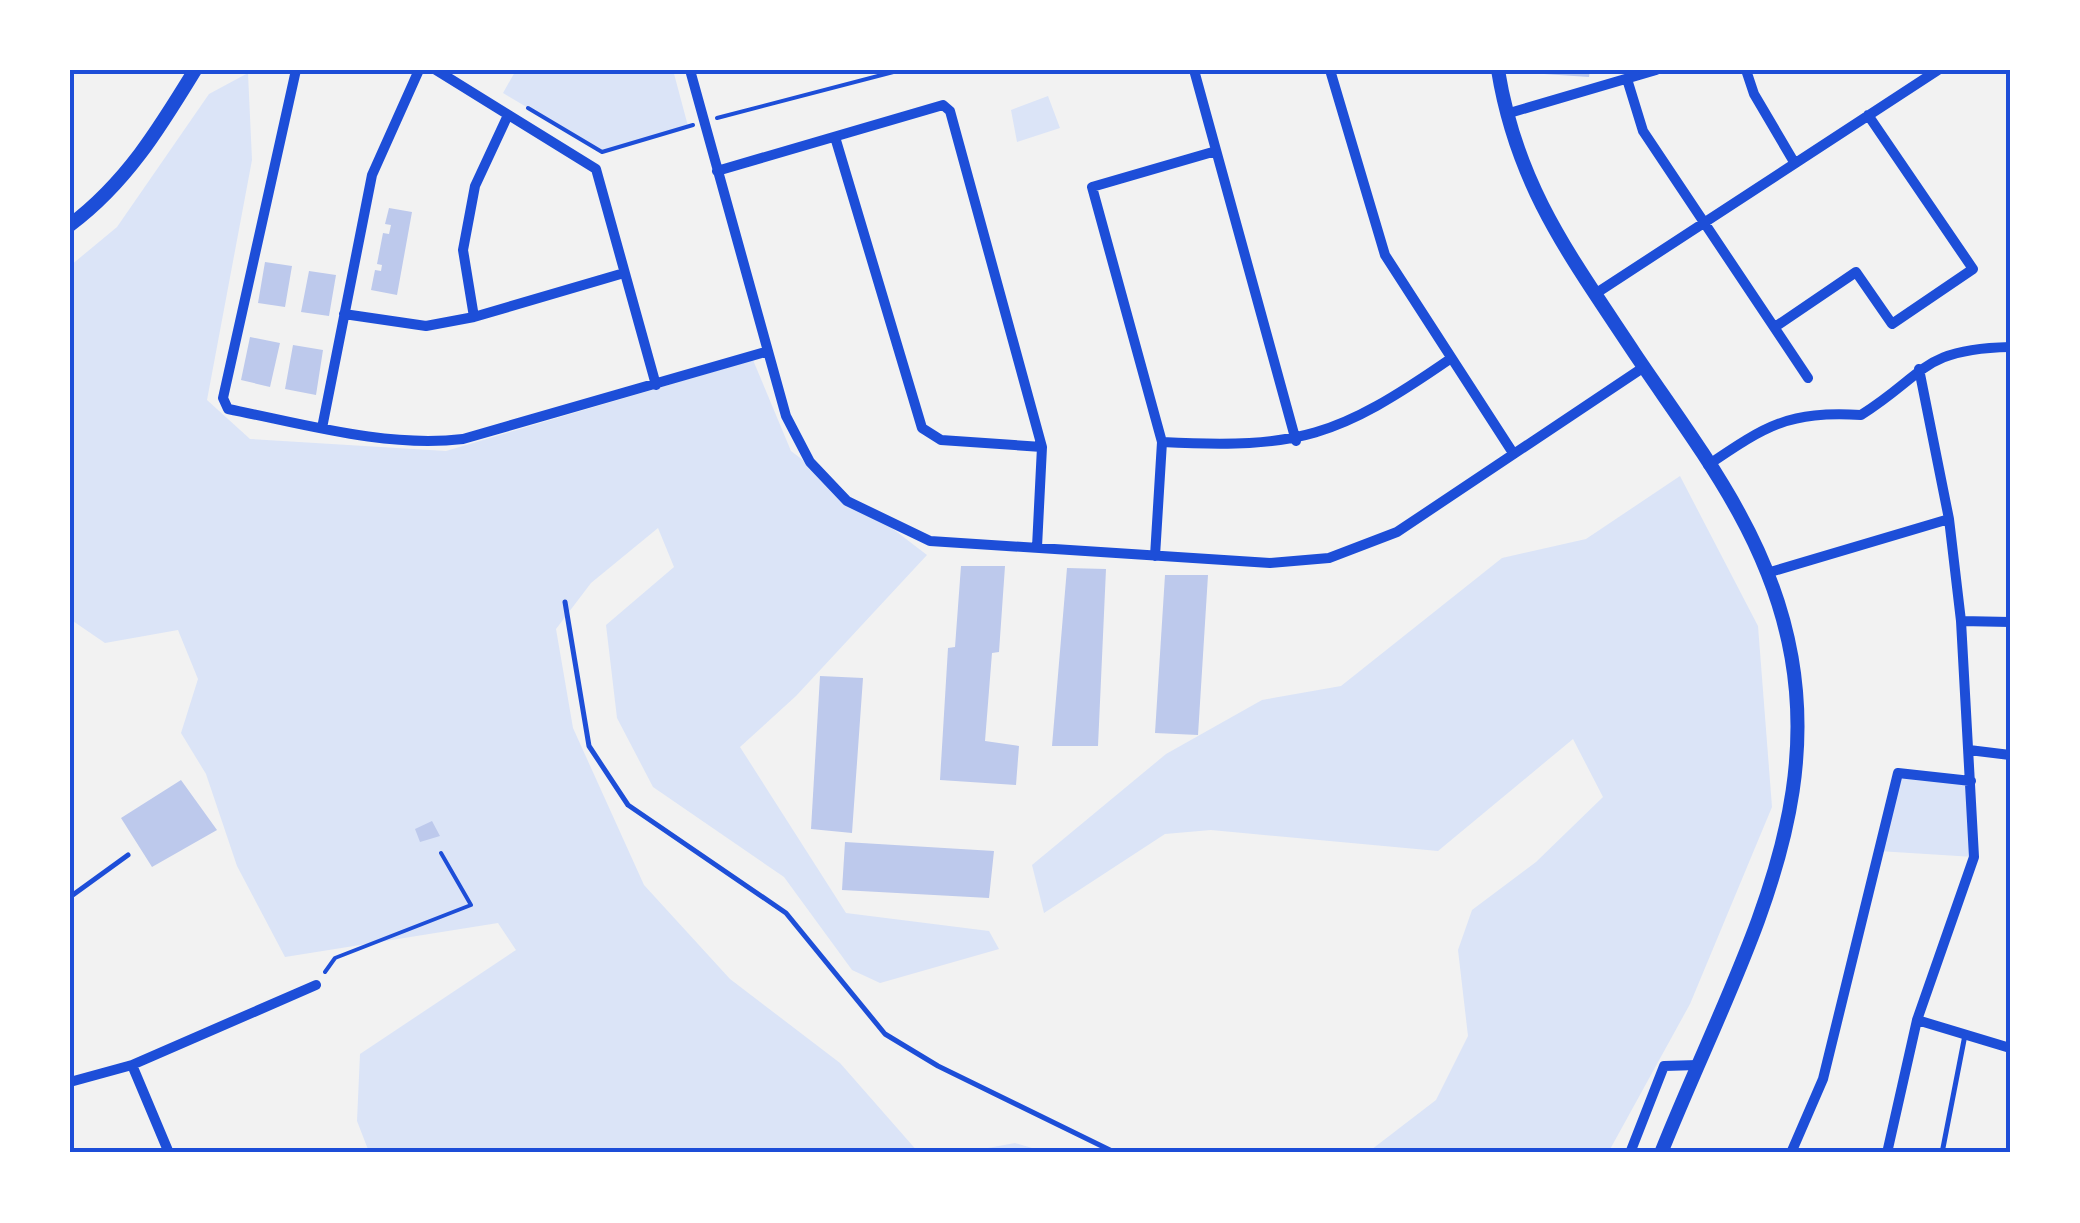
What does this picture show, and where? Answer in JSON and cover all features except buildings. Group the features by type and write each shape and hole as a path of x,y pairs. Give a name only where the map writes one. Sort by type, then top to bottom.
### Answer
{"street":[{"path":"70,225 108,194 143,155 195,70"},
{"path":"296,70 223,398 228,409 322,428 433,443 463,440 765,352"},
{"path":"322,428 372,175 420,70"},
{"path":"436,70 596,169 656,385"},
{"path":"690,70 765,352 786,416 810,462 847,501 930,541 1270,563 1329,558 1397,532 1644,367"},
{"path":"1194,70 1296,441"},
{"path":"1330,70 1386,255 1514,454"},
{"path":"1498,70 1506,114 1534,197 1739,512 1780,607 1798,694 1795,796 1779,865 1661,1153"},
{"path":"1506,114 1656,70"},
{"path":"1746,70 1754,94 1794,162"},
{"path":"1595,294 1938,70"},
{"path":"1626,78 1643,131 1808,378"},
{"path":"717,171 943,106 950,111 1042,447 1038,547"},
{"path":"474,317 463,250 475,186 508,115"},
{"path":"1775,327 1856,272 1892,324 1972,268 1868,116"},
{"path":"835,137 922,428 942,440 1042,447"},
{"path":"1154,556 1162,442 1092,187 1216,151"},
{"path":"344,314 426,326 474,317 624,273"},
{"path":"1708,465 1752,435 1808,412 1860,415 1928,361 1965,350 2010,348"},
{"path":"1162,442 1238,446 1296,441 1338,428 1450,359"},
{"path":"1887,1153 1894,1106 1917,1020 1974,857 1960,621 1949,518 1920,369"},
{"path":"1766,572 1949,518"},
{"path":"1960,621 2010,622"},
{"path":"1969,750 2010,754"},
{"path":"1791,1153 1823,1079 1898,773 1971,782"},
{"path":"70,1082 132,1065 316,984"},
{"path":"1917,1020 2010,1048"},
{"path":"132,1065 169,1153"},
{"path":"1630,1153 1664,1066 1698,1065"}],"lane":[{"path":"566,602 589,746 628,804 786,913 885,1034 938,1066 1116,1153"},
{"path":"70,897 128,856"},
{"path":"1942,1153 1964,1035"}],"path":[{"path":"520,102 602,152 900,70"},
{"path":"316,984 335,958 471,905 441,852"}],"shaded area":[{"path":"516,70 673,70 688,126 602,152 503,93"},
{"path":"248,73 252,160 207,400 250,439 446,451 753,360 791,451 927,555 796,696 740,747 846,913 989,931 999,949 880,983 852,970 784,877 653,787 617,718 606,625 674,567 658,528 591,583 556,629 573,728 644,885 730,979 840,1063 919,1153 369,1152 357,1121 360,1054 516,950 498,923 285,957 237,866 206,774 181,733 198,679 178,630 105,643 70,619 70,266 117,227 209,94"},
{"path":"1048,96 1060,128 1017,142 1011,110"},
{"path":"1680,476 1758,626 1772,807 1690,1004 1608,1153 1367,1153 1436,1100 1468,1036 1458,950 1472,910 1536,862 1603,797 1573,739 1438,851 1211,830 1165,834 1044,913 1032,865 1166,754 1262,700 1341,686 1502,558 1586,539"},
{"path":"1898,773 1971,781 1974,857 1878,851"},
{"path":"1015,1143 1049,1153 961,1153"}]}
